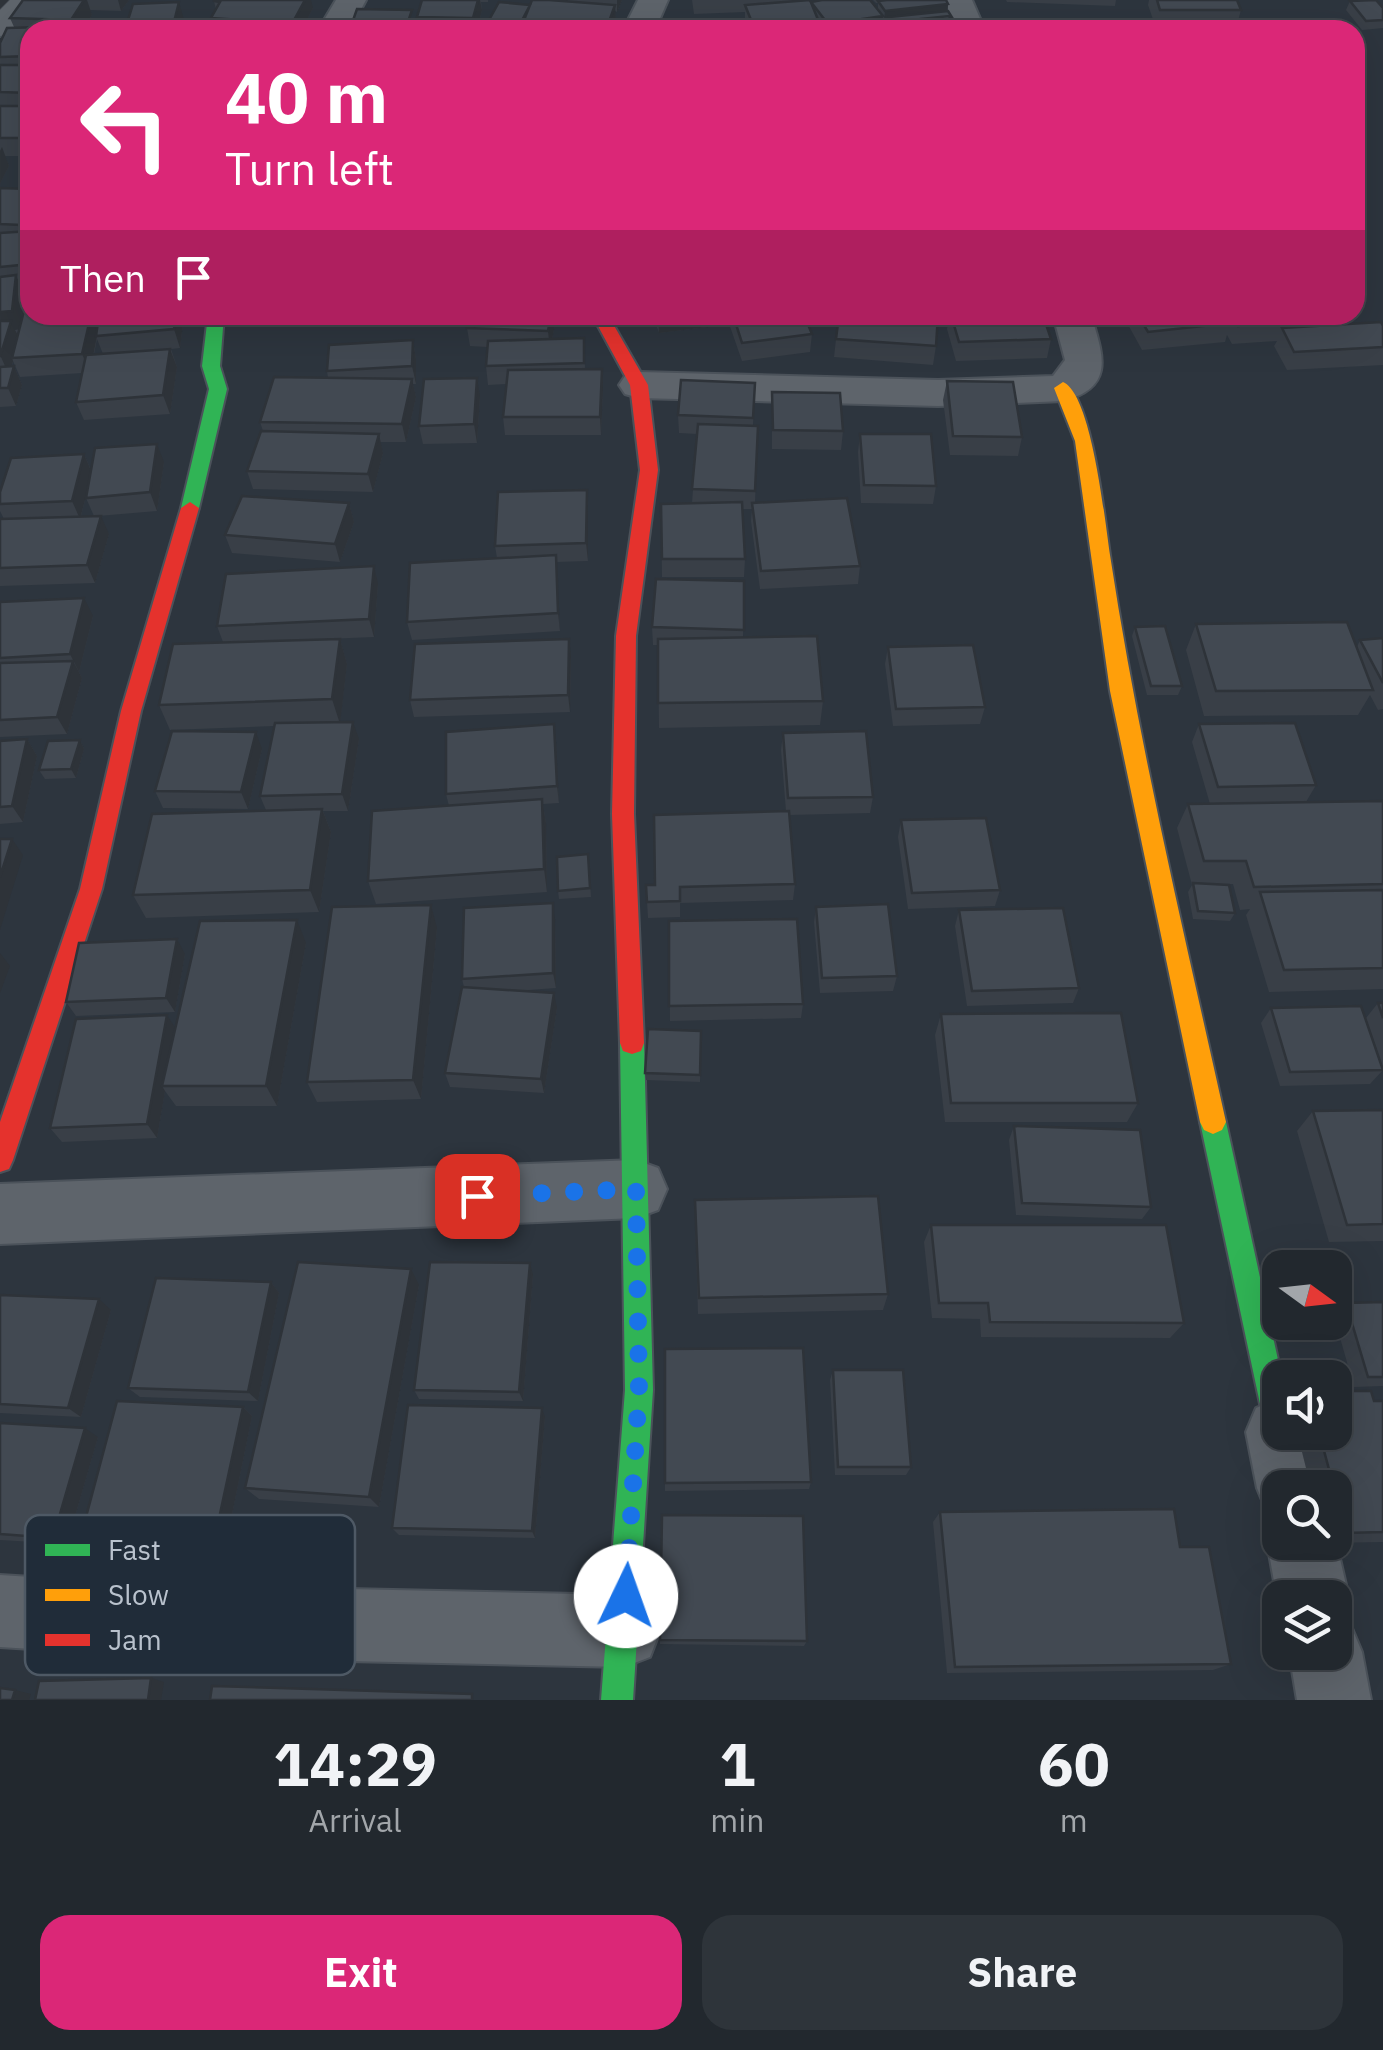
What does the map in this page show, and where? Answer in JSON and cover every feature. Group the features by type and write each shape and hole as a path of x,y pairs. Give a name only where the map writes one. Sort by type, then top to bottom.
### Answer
{"street":[{"path":"0,28 28,0"},
{"path":"0,1160 91,889 130,710 185,529 218,389 211,366 215,325"},
{"path":"605,325 629,374 639,385 649,470 626,636 624,814 639,1390 617,1700"},
{"path":"639,385 938,393 1063,388 1082,372 1085,360 1075,325"},
{"path":"1063,388 1084,441 1120,691 1264,1360"},
{"path":"0,1214 636,1189"},
{"path":"0,1611 25,1613"},
{"path":"355,1625 624,1630"},
{"path":"1328,1670 1334,1700"}],"building":[{"path":"23,0 84,0 71,20 10,18"},
{"path":"305,0 294,20 211,18 220,2 214,1"},
{"path":"422,0 478,0 473,18 417,17"},
{"path":"532,0 615,5 610,20 524,20"},
{"path":"810,0 818,20 751,20 745,5"},
{"path":"870,0 883,16 825,20 811,2"},
{"path":"946,0 948,4 885,11 878,1"},
{"path":"1157,0 1237,0 1241,10 1160,10"},
{"path":"1376,0 1383,8 1383,20 1366,21 1350,1"},
{"path":"179,2 174,20 128,20 133,4"},
{"path":"499,2 530,5 522,20 489,20"},
{"path":"357,9 412,10 409,20 353,20"},
{"path":"948,11 953,19 949,16 891,20 889,17"},
{"path":"949,16 952,20 913,20"},
{"path":"7,28 20,28 20,56 0,57 0,43"},
{"path":"0,65 20,65 20,93 0,92"},
{"path":"0,106 20,106 20,138 0,138"},
{"path":"0,188 20,189 20,225 0,224"},
{"path":"20,232 20,265 0,267 0,233"},
{"path":"16,275 12,311 0,312 0,277"},
{"path":"0,321 11,321 0,357"},
{"path":"1381,322 1383,347 1294,352 1282,328 1365,325"},
{"path":"20,325 89,325 82,354 12,358"},
{"path":"98,325 175,325 174,329 96,336"},
{"path":"468,325 549,325 548,331 467,328"},
{"path":"736,325 808,325 812,334 742,343"},
{"path":"838,325 937,325 936,346 836,339"},
{"path":"954,325 1046,325 1051,339 959,342"},
{"path":"1144,325 1213,325 1148,332"},
{"path":"584,338 584,363 486,366 488,341"},
{"path":"413,340 412,366 327,371 329,345"},
{"path":"170,349 163,395 76,402 86,355"},
{"path":"14,366 8,388 0,388 0,367"},
{"path":"602,369 600,417 503,417 508,370"},
{"path":"274,377 412,379 402,424 260,422"},
{"path":"477,378 474,424 419,426 424,379"},
{"path":"681,380 755,383 753,418 678,415"},
{"path":"947,381 1013,382 1022,437 953,436"},
{"path":"772,392 840,393 843,431 773,430"},
{"path":"698,424 758,426 755,491 692,489"},
{"path":"261,431 379,434 368,474 247,471"},
{"path":"860,434 931,434 936,486 864,485"},
{"path":"157,444 150,492 86,498 95,448"},
{"path":"84,454 72,501 0,504 11,458"},
{"path":"587,490 586,543 495,546 498,492"},
{"path":"242,496 349,503 335,544 225,535"},
{"path":"847,498 860,566 761,571 752,503"},
{"path":"742,502 745,559 662,559 661,504"},
{"path":"101,516 87,565 0,568 0,519"},
{"path":"556,555 558,613 407,622 410,563"},
{"path":"374,566 369,619 217,626 226,574"},
{"path":"656,579 744,581 744,630 652,627"},
{"path":"84,598 70,654 0,658 0,602"},
{"path":"1347,622 1373,690 1216,691 1196,624"},
{"path":"1165,626 1182,686 1151,686 1135,627"},
{"path":"817,636 823,701 658,703 658,639"},
{"path":"1383,638 1383,683 1360,640"},
{"path":"340,639 332,699 159,705 173,644"},
{"path":"569,639 568,695 410,700 415,644"},
{"path":"973,645 985,707 896,709 888,647"},
{"path":"73,661 57,717 0,720 0,663"},
{"path":"353,722 342,794 260,796 275,723"},
{"path":"1295,723 1316,785 1218,787 1199,724"},
{"path":"554,724 557,786 446,794 446,732"},
{"path":"172,731 256,732 241,792 155,791"},
{"path":"866,731 873,797 788,798 783,733"},
{"path":"27,739 12,806 0,807 0,741"},
{"path":"80,740 71,769 39,770 48,741"},
{"path":"542,799 544,869 368,881 372,811"},
{"path":"1383,801 1383,884 1254,887 1246,861 1204,861 1188,804"},
{"path":"322,809 310,890 133,895 152,814"},
{"path":"789,811 795,884 680,887 680,901 647,902 646,885 655,885 654,815"},
{"path":"986,818 1000,890 912,893 901,820"},
{"path":"0,839 12,839 0,877"},
{"path":"588,854 590,888 558,891 557,857"},
{"path":"1193,883 1229,885 1235,913 1198,911"},
{"path":"1383,890 1383,968 1284,970 1260,892"},
{"path":"553,903 553,973 462,979 464,908"},
{"path":"888,904 897,976 822,978 816,907"},
{"path":"431,905 413,1080 307,1082 332,907"},
{"path":"1063,908 1079,988 972,991 959,910"},
{"path":"797,919 803,1004 669,1006 669,921"},
{"path":"297,920 266,1086 162,1086 200,921"},
{"path":"177,939 166,998 66,1002 79,943"},
{"path":"462,987 554,993 541,1079 445,1073"},
{"path":"1361,1006 1383,1070 1290,1072 1271,1008"},
{"path":"1121,1013 1138,1103 951,1103 941,1014"},
{"path":"167,1015 147,1124 50,1128 76,1019"},
{"path":"648,1029 701,1031 700,1075 645,1073"},
{"path":"1383,1110 1383,1224 1347,1225 1313,1111"},
{"path":"1014,1126 1140,1130 1151,1207 1022,1203"},
{"path":"878,1196 888,1294 699,1298 695,1200"},
{"path":"931,1225 1166,1225 1184,1323 990,1322 988,1303 939,1303"},
{"path":"298,1262 411,1269 369,1497 245,1488"},
{"path":"430,1262 530,1263 519,1392 414,1390"},
{"path":"156,1278 271,1282 248,1392 128,1388"},
{"path":"0,1295 99,1299 68,1408 0,1404"},
{"path":"1383,1302 1383,1377 1368,1377 1352,1323 1352,1303"},
{"path":"803,1348 811,1482 665,1483 665,1349"},
{"path":"833,1370 903,1370 911,1467 838,1467"},
{"path":"1352,1391 1371,1391 1374,1401 1383,1401 1383,1532 1352,1533 1352,1470 1329,1470 1324,1450 1352,1450"},
{"path":"117,1401 243,1407 220,1515 87,1515"},
{"path":"408,1405 542,1408 532,1531 392,1528"},
{"path":"0,1423 85,1428 60,1515 25,1515 25,1536 0,1534"},
{"path":"1174,1509 1180,1547 1209,1547 1231,1664 955,1667 940,1512"},
{"path":"662,1515 803,1516 807,1641 660,1640"},
{"path":"151,1678 148,1700 35,1700 39,1681"},
{"path":"212,1686 472,1694 472,1700 210,1700"},
{"path":"0,1688 15,1690 12,1700 0,1700"}],"traffic: fast":[{"path":"190,508 218,389 211,366 215,325"},
{"path":"617,1700 639,1390 632,1043"},
{"path":"1213,1122 1264,1360"}],"traffic: slow":[{"path":"1063,388 1084,441 1120,691 1213,1122"}],"traffic: jam":[{"path":"606,325 639,385 649,470 626,636 623,814 632,1043"},
{"path":"0,1160 91,889 131,711 190,508"}],"route":[{"path":"477,1196 636,1189 639,1390 626,1596"}]}
